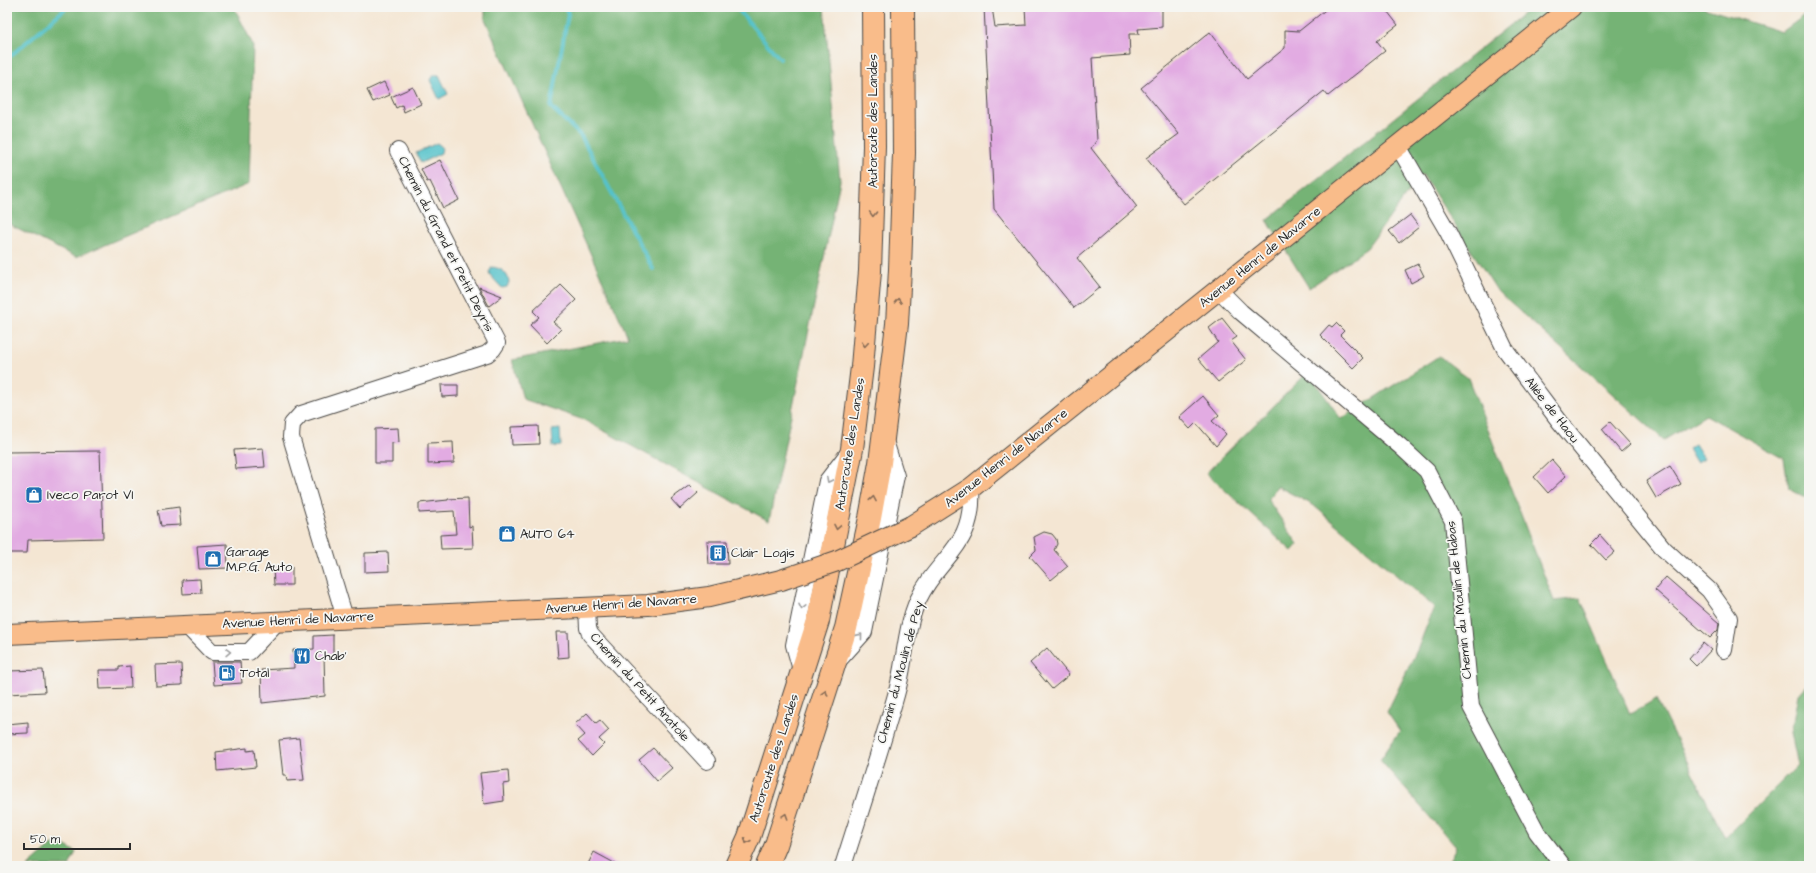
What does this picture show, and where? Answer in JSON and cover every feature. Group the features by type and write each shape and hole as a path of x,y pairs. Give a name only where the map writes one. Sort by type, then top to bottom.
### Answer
{"highway":[{"name":"Autoroute des Landes","path":"736,866 749,837 818,621 852,449 862,367 870,271 874,146 873,7"},
{"path":"767,866 776,845 846,628 870,518 883,436 897,324 904,153 903,7"}],"main road":[{"name":"Avenue Henri de Navarre","path":"7,634 648,605 709,597 781,580 837,560 911,526 970,488 1571,7"}],"street":[{"name":"Allée de Haou","path":"1398,146 1448,232 1505,349 1560,422 1664,550 1709,590 1729,618 1724,650"},
{"name":"Chemin du Grand et Petit Deyris","path":"345,618 291,437 292,424 301,414 487,354 494,349 497,343 398,151"},
{"name":"Chemin du Moulin de Habas","path":"1218,289 1241,312 1400,446 1427,471 1453,521 1471,707 1537,832 1562,866"},
{"name":"Chemin du Moulin de Pey","path":"843,866 897,693 912,616 918,600 930,580 955,548 966,530 972,503 970,488"},
{"name":"Chemin du Petit Anatole","path":"586,608 590,634 707,761"},
{"path":"186,626 212,652 249,652 278,621"}],"green space":[{"path":"7,7 234,7 253,45 249,184 76,257 7,223"},
{"path":"485,7 824,7 840,181 769,521 584,420 523,399 512,360 628,337 485,19"},
{"path":"1532,7 1701,7 1782,32 1809,12 1809,499 1789,489 1784,459 1706,415 1664,440 1498,292 1422,174 1367,248 1309,288 1267,220"},
{"path":"1439,356 1468,378 1554,601 1580,598 1630,714 1656,699 1725,838 1798,765 1791,733 1798,694 1809,682 1809,866 1446,866 1456,847 1380,760 1400,731 1387,712 1418,648 1434,607 1313,505 1277,486 1268,500 1298,544 1292,551 1206,473 1308,372 1341,419"},
{"path":"57,841 76,852 69,866 28,866"}],"water":[{"path":"433,75 439,75 448,94 439,99 430,80"},
{"path":"437,143 442,147 441,153 421,163 416,153"},
{"path":"492,267 498,268 506,274 509,282 507,287 502,288 490,275 489,272"},
{"path":"560,429 561,446 553,447 552,430"},
{"path":"1695,444 1704,458 1696,462 1688,448"}],"building":[{"path":"984,7 992,7 995,27 1026,25 1025,7 1162,7 1162,27 1138,29 1139,34 1129,34 1130,55 1092,58 1097,140 1091,148 1137,207 1077,258 1100,287 1074,308 994,209"},
{"path":"1329,7 1384,7 1398,25 1377,41 1385,51 1328,96 1324,91 1184,204 1146,158 1179,134 1141,88 1210,32 1247,79 1285,48 1285,30 1299,31"},
{"path":"384,82 390,95 373,102 367,90"},
{"path":"413,87 421,104 404,112 402,105 396,108 391,97"},
{"path":"440,160 459,200 443,208 430,181 427,182 421,169"},
{"path":"1410,215 1419,227 1399,243 1389,231"},
{"path":"1418,264 1424,276 1411,283 1405,270"},
{"path":"561,285 576,300 553,322 561,329 547,343 530,325 539,317 533,311"},
{"path":"479,287 502,296 489,306"},
{"path":"1222,318 1237,337 1231,341 1246,360 1218,382 1198,359 1218,342 1209,328"},
{"path":"1336,323 1344,331 1340,335 1363,358 1353,368 1320,335 1329,325 1332,327"},
{"path":"441,385 458,385 458,396 442,397"},
{"path":"1203,396 1219,415 1212,421 1226,434 1216,446 1196,423 1190,429 1179,417"},
{"path":"1610,422 1630,444 1621,452 1602,429"},
{"path":"538,426 539,444 512,445 511,427"},
{"path":"398,428 399,442 392,443 392,463 375,463 375,429"},
{"path":"453,442 454,463 428,464 428,443"},
{"path":"263,448 265,467 236,469 234,450"},
{"path":"100,451 103,538 28,540 27,553 7,553 7,452"},
{"path":"1552,460 1566,476 1548,493 1534,477"},
{"path":"1670,466 1681,484 1656,498 1646,481"},
{"path":"690,485 698,493 680,509 671,499"},
{"path":"468,498 469,527 472,526 473,548 441,549 440,535 456,534 454,511 419,513 419,503"},
{"path":"179,507 181,525 161,526 158,510"},
{"path":"1044,532 1052,534 1056,539 1057,544 1054,550 1068,566 1051,580 1030,556 1036,550 1034,537"},
{"path":"1600,535 1615,552 1606,560 1591,544"},
{"name":"Clair Logis","path":"707,541 727,541 728,564 709,564"},
{"name":"Garage M.P.G. Auto","path":"227,544 228,568 199,569 197,546"},
{"path":"388,552 389,571 365,572 365,553"},
{"path":"273,567 292,567 292,585 274,585"},
{"path":"1666,577 1719,623 1718,630 1710,638 1655,590"},
{"path":"200,579 201,593 183,594 182,580"},
{"path":"556,632 568,632 569,657 558,658"},
{"path":"333,635 333,656 324,656 325,696 262,703 261,670 294,668 293,650 314,649 314,636"},
{"path":"1703,643 1711,650 1696,666 1689,659"},
{"path":"1047,648 1069,675 1052,689 1030,663"},
{"name":"Total","path":"212,662 240,662 242,683 214,685"},
{"path":"181,664 182,685 156,686 155,665"},
{"path":"130,666 131,688 100,689 99,670 119,670 119,667"},
{"path":"43,670 45,692 7,694 7,671"},
{"path":"587,713 596,723 600,720 609,730 599,739 604,744 592,756 578,741 585,735 575,724"},
{"path":"28,722 28,733 7,734 7,724"},
{"path":"299,738 304,780 287,781 286,775 283,775 279,740"},
{"path":"247,748 247,751 254,750 256,767 217,771 216,752"},
{"path":"653,748 672,768 657,781 639,760"},
{"path":"508,770 509,783 503,784 504,801 484,804 480,773"},
{"path":"594,852 620,866 587,866"}],"waterway":[{"path":"7,59 67,7"},
{"path":"566,7 568,14 551,107 581,136 653,269"},
{"path":"736,7 780,59"}],"place":[{"name":"Iveco Parot VI","path":"34,495"},
{"name":"AUTO 64","path":"507,534"},
{"name":"Clair Logis","path":"718,553"},
{"name":"Garage M.P.G. Auto","path":"213,559"},
{"name":"Chab'","path":"302,656"},
{"name":"Total","path":"227,673"}]}
